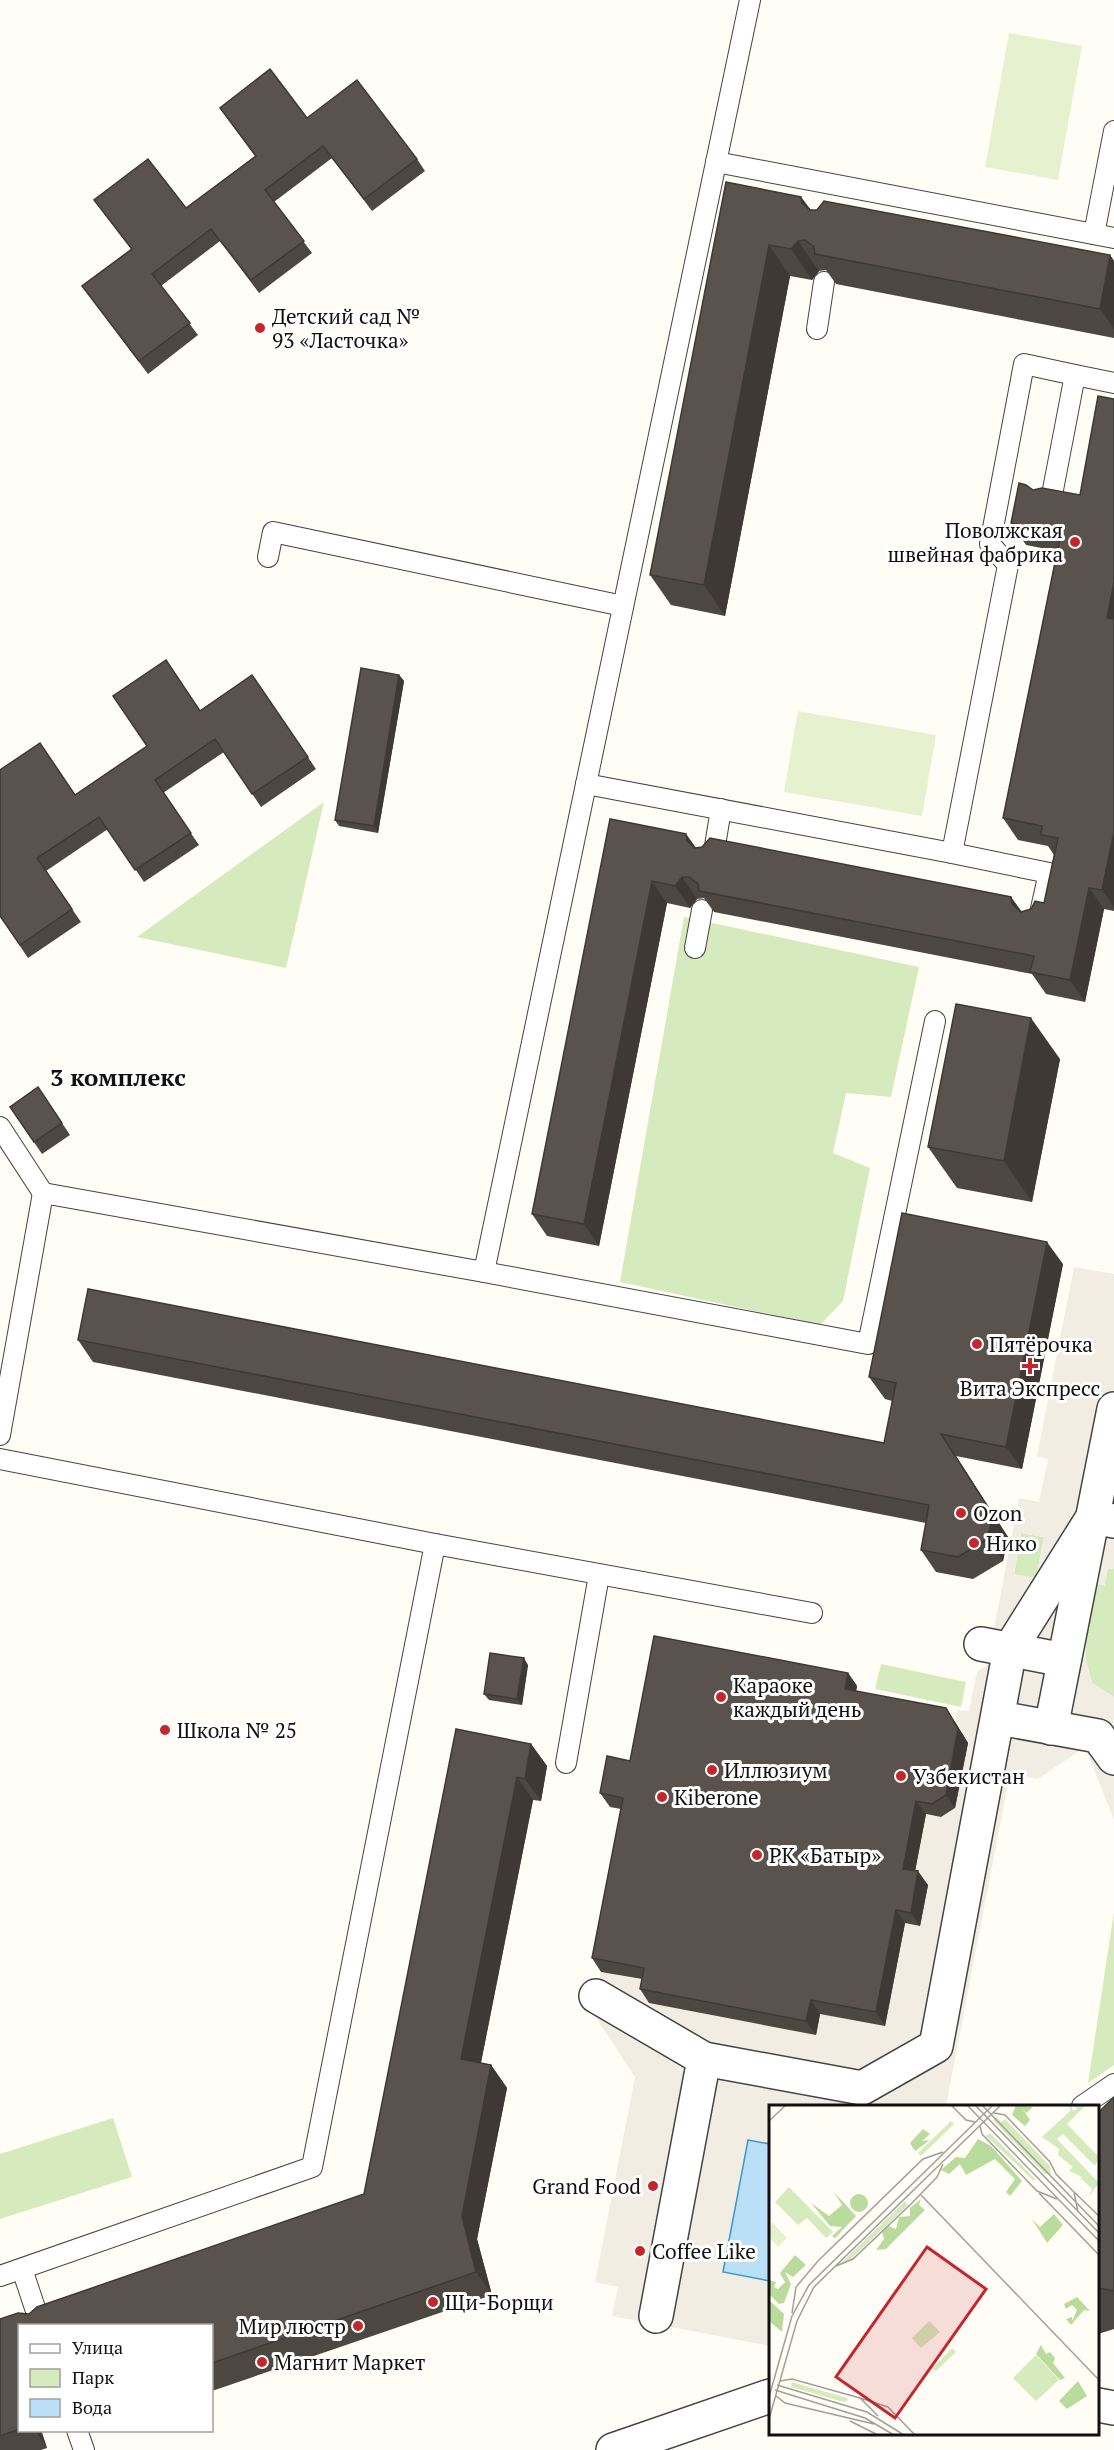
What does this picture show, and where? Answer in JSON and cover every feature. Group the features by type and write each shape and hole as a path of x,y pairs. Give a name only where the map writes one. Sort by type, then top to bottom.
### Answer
{"street":[{"path":"1051,1728 1064,1660 1103,1519 1114,1409"},
{"path":"597,1996 704,2059 860,2097 936,2046 996,1722 999,1718 995,1647 1103,1519"},
{"path":"995,1647 1064,1660"},
{"path":"999,1718 1098,1736 1114,1758"},
{"path":"656,2316 704,2059"},
{"path":"614,2450 769,2397"},
{"path":"1099,2405 1114,2408"}],"lane":[{"path":"484,1272 750,0"},
{"path":"1094,234 1114,131"},
{"path":"716,162 1114,238"},
{"path":"838,208 842,186"},
{"path":"817,329 824,282"},
{"path":"952,853 1008,565 990,544 1024,364 1114,383"},
{"path":"1051,500 1075,375"},
{"path":"267,557 273,531 528,582 623,606"},
{"path":"586,784 1049,873 1038,922"},
{"path":"713,858 721,809"},
{"path":"695,948 702,910"},
{"path":"43,1193 868,1344 934,1021"},
{"path":"0,1127 43,1193 0,1435"},
{"path":"0,1459 435,1544 813,1613"},
{"path":"0,2276 312,2168 435,1544"},
{"path":"566,1763 599,1575"},
{"path":"1084,2105 1114,2085"},
{"path":"22,2268 41,2324"},
{"path":"78,2432 84,2450"}],"green space":[{"path":"1009,33 1082,46 1058,180 985,167"},
{"path":"798,711 936,735 922,816 784,792"},
{"path":"324,802 286,968 137,937"},
{"path":"684,917 919,967 891,1097 846,1093 833,1153 870,1168 843,1301 820,1325 620,1282"},
{"path":"1021,1533 1044,1537 1036,1578 1014,1575"},
{"path":"1109,1568 1114,1569 1114,1697 1092,1683 1086,1661 1085,1638 1096,1584"},
{"path":"881,1664 966,1682 961,1707 875,1689"},
{"path":"1114,1912 1114,2065 1088,2083"},
{"path":"113,2118 132,2177 0,2219 0,2154"}],"shaded area":[{"path":"1074,1267 1114,1274 1114,1569 1108,1568 1105,1586 1096,1584 1085,1638 1086,1661 1092,1683 1114,1697 1114,1820 1085,1747 1038,1779 1010,1773 946,2105 872,2103 871,2105 769,2105 769,2144 748,2140 724,2272 769,2281 769,2346 612,2316 618,2287 595,2282 635,2077 593,2013 601,1972 653,1982 650,2003 815,2034 820,2014 885,2025 905,1923 920,1926 928,1885 913,1882 926,1815 941,1817 955,1808 967,1743 955,1722 957,1710 969,1711 977,1672 987,1665 1019,1498 1039,1502 1048,1459 1037,1456","holes":["1021,1533 1044,1537 1036,1578 1014,1574"]}],"water":[{"path":"748,2140 769,2144 769,2281 723,2272"}],"building":[{"path":"270,69 307,118 357,80 417,159 364,199 323,146 265,190 304,241 251,280 211,229 152,274 190,323 139,361 82,286 132,249 94,200 148,159 186,208 256,156 220,108"},
{"path":"726,182 801,197 802,203 810,210 817,210 824,201 1110,255 1100,309 815,254 814,247 805,240 798,241 791,249 769,245 704,585 650,575"},
{"path":"1098,396 1114,399 1114,583 1107,618 1114,619 1114,832 1102,890 1089,888 1070,980 1030,972 1034,956 699,891 698,884 689,877 682,877 675,886 652,881 584,1224 532,1214 610,819 686,834 687,841 695,848 702,847 710,838 1011,897 1012,904 1021,912 1031,909 1035,901 1044,903 1058,838 1041,835 1042,826 1003,818 1061,533 1011,523 1019,483 1033,490 1042,488 1080,495"},
{"path":"166,660 200,711 252,675 308,757 252,794 215,739 155,780 191,833 135,870 99,817 37,858 72,909 20,945 0,916 0,770 40,743 75,795 147,746 113,696"},
{"path":"361,668 399,675 374,826 335,820"},
{"path":"956,1004 1031,1018 1004,1161 928,1147"},
{"path":"38,1087 62,1123 34,1142 10,1107"},
{"path":"902,1213 1047,1242 1006,1447 941,1434 993,1515 987,1539 958,1557 921,1550 929,1505 78,1340 88,1289 884,1443 896,1383 869,1377"},
{"path":"654,1636 848,1673 845,1689 946,1708 958,1729 946,1795 932,1804 916,1801 903,1869 918,1871 911,1913 896,1910 876,2012 811,2000 806,2021 640,1989 644,1968 592,1958 623,1798 600,1793 607,1756 630,1761"},
{"path":"490,1653 524,1658 517,1699 484,1694"},
{"path":"456,1729 531,1744 525,1779 517,1777 461,2059 491,2065 462,2216 476,2272 213,2363 213,2324 18,2324 18,2430 0,2436 0,2319 18,2313 29,2314 37,2307 364,2194"},
{"path":"1114,2097 1114,2291 1099,2288 1100,2111"}],"place":[{"name":"Детский сад № 93 «Ласточка»","path":"260,328"},
{"name":"Поволжская швейная фабрика","path":"1075,542"},
{"name":"Пятёрочка","path":"977,1344"},
{"name":"Вита Экспресс","path":"1030,1366"},
{"name":"Ozon","path":"961,1513"},
{"name":"Нико","path":"974,1543"},
{"name":"Караоке каждый день","path":"721,1697"},
{"name":"Школа № 25","path":"165,1730"},
{"name":"Иллюзиум","path":"712,1770"},
{"name":"Узбекистан","path":"901,1776"},
{"name":"Kiberone","path":"662,1797"},
{"name":"РК «Батыр»","path":"757,1855"},
{"name":"Grand Food","path":"653,2186"},
{"name":"Coffee Like","path":"640,2251"},
{"name":"Щи-Борщи","path":"433,2302"},
{"name":"Мир люстр","path":"358,2326"},
{"name":"Магнит Маркет","path":"262,2362"}],"district":[{"name":"3 комплекс","path":"118,1077"}]}
